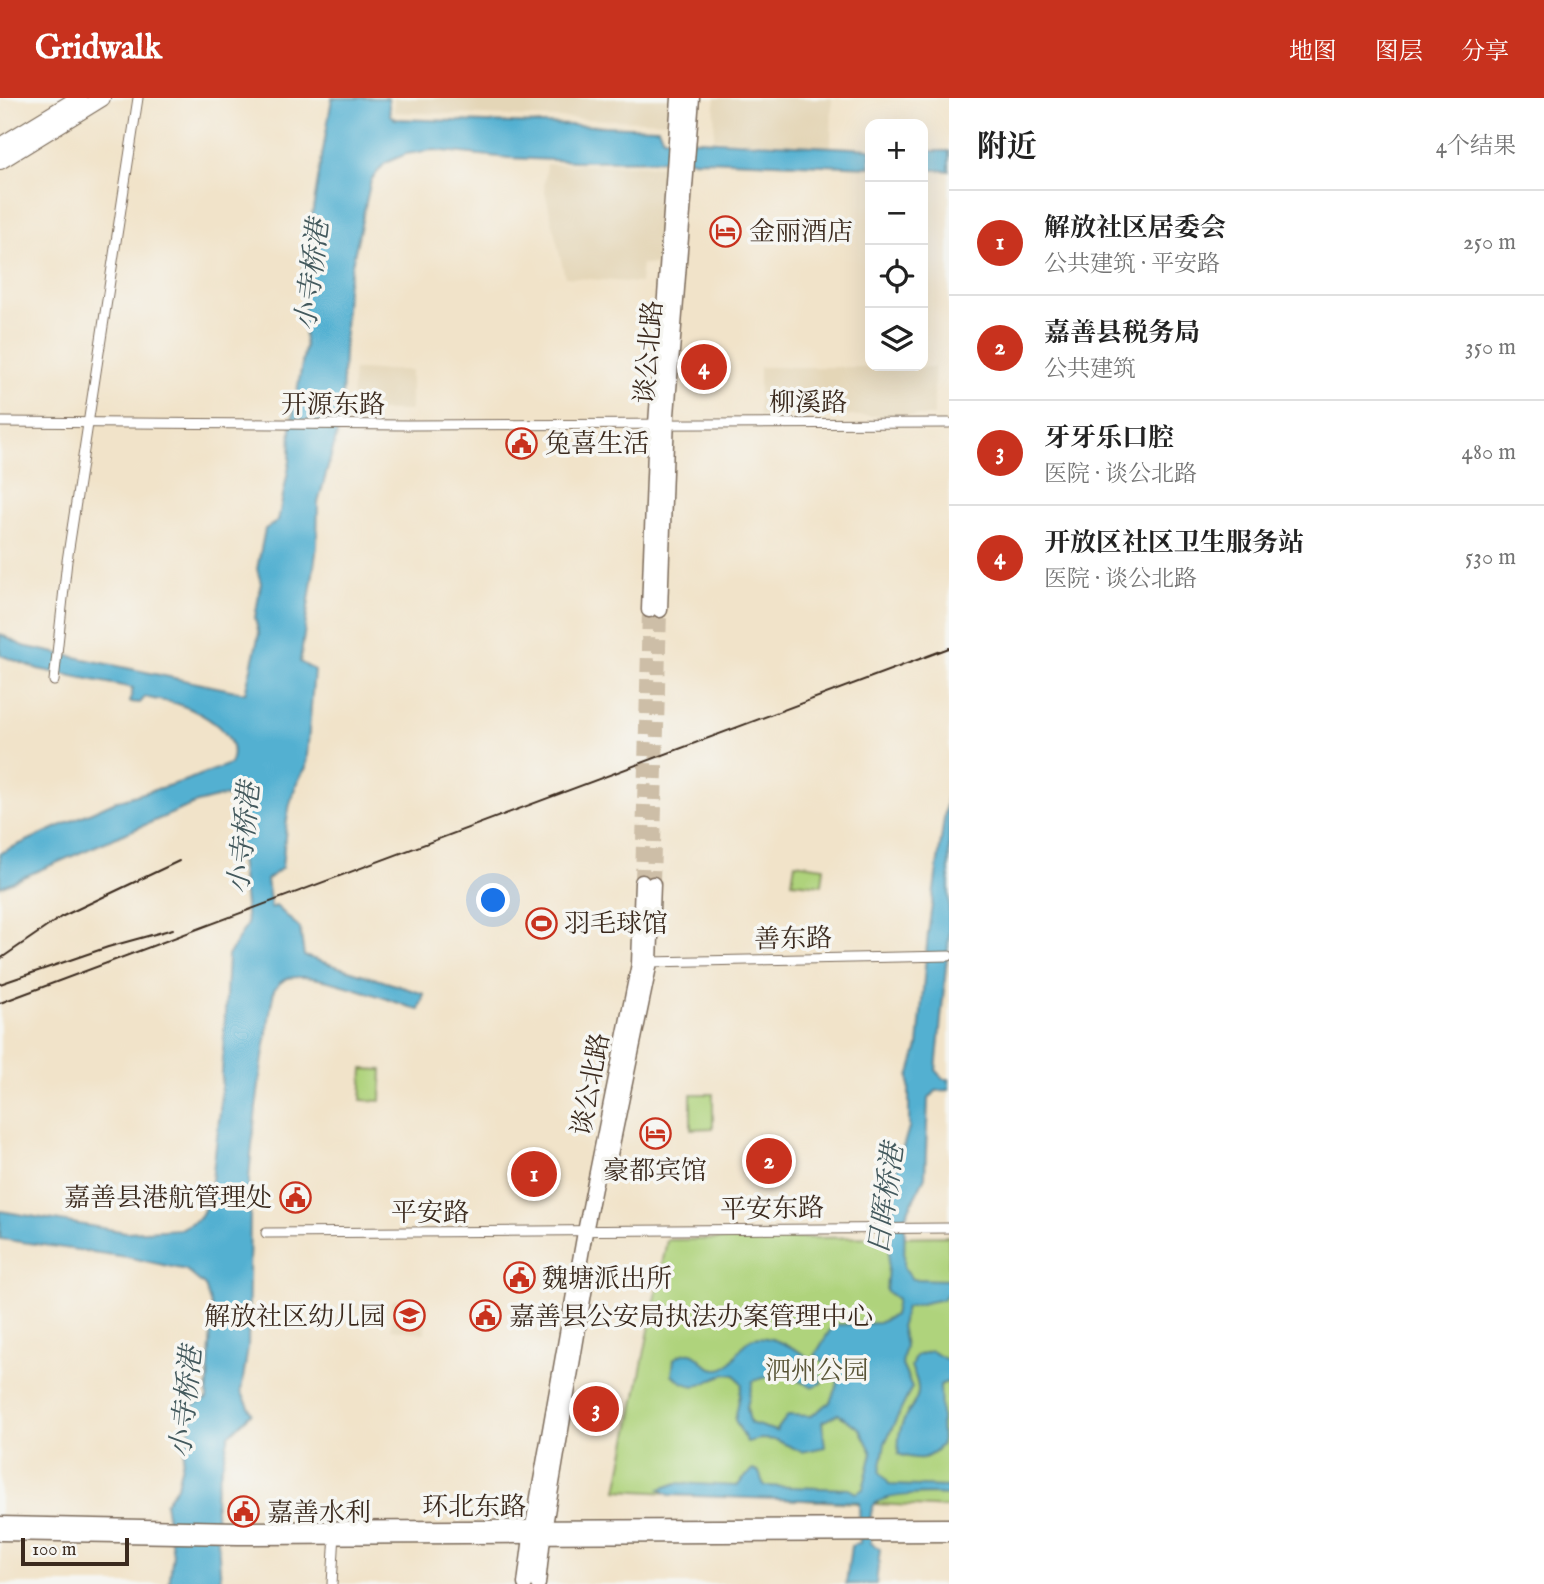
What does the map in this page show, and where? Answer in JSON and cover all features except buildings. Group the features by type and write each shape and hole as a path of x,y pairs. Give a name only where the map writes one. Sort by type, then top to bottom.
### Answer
{"highway":[{"path":"0,146 79,98"},
{"path":"0,161 102,98"}],"main road":[{"name":"谈公北路","path":"679,98 683,135"},
{"name":"谈公北路","path":"655,610 661,424 683,135 692,98"},
{"name":"谈公北路","path":"525,1584 538,1533 590,1231 645,963 647,883"},
{"name":"谈公北路","path":"538,1533 538,1584"}],"street":[{"path":"54,681 56,646 138,98"},
{"name":"开源东路","path":"0,422 271,425 661,424"},
{"name":"柳溪路","path":"661,424 949,423"},
{"name":"善东路","path":"645,963 949,956"},
{"name":"平安东路","path":"590,1231 949,1228"},
{"name":"平安路","path":"266,1233 590,1231"},
{"name":"环北东路","path":"0,1523 237,1533 855,1531 949,1525"},
{"name":"环北东路","path":"877,1530 949,1535"},
{"name":"环北东路","path":"0,1534 150,1531"},
{"path":"332,1584 335,1533"}],"shaded area":[{"path":"394,98 673,98 672,122 394,112"},
{"path":"715,98 832,98 831,146 714,138"},
{"path":"547,164 666,166 661,265 642,264 640,283 565,277 544,187"},
{"path":"759,367 865,367 865,371 928,371 928,367 934,367 934,416 759,416"},
{"path":"353,370 411,370 411,411 352,411"},
{"name":"解放社区幼儿园","path":"393,1300 428,1303 425,1333 391,1329"}],"green space":[{"path":"795,863 824,867 822,885 792,882"},
{"path":"363,1069 382,1070 381,1101 361,1100"},
{"path":"691,1094 713,1094 713,1128 691,1129"},
{"name":"泗州公园","path":"949,1236 949,1508 617,1490 667,1240"}],"water":[{"name":"小寺桥港","path":"332,98 388,98 390,115 395,119 658,128 663,138 865,149 865,167 704,160 576,161 509,158 433,150 406,154 385,163 371,180 347,287 341,420 318,503 317,546 300,662 314,670 306,768 290,803 282,868 267,880 271,908 276,906 300,928 304,956 424,994 419,1010 351,987 314,978 286,979 274,990 257,1099 247,1209 250,1211 248,1348 241,1391 252,1413 229,1435 215,1496 221,1584 169,1584 173,1554 165,1503 177,1486 195,1404 207,1399 212,1309 205,1286 186,1270 127,1257 0,1239 0,1211 126,1232 180,1229 200,1218 210,1197 220,1111 228,956 247,924 238,839 247,830 237,800 224,796 194,804 0,887 0,853 116,801 230,764 233,753 226,734 197,713 178,704 145,697 140,703 130,702 133,688 38,669 0,655 0,634 23,646 245,693 259,634 255,618 261,583 257,569 265,529 278,521 290,461 291,426 305,347 303,268"},
{"path":"928,151 949,151 949,171 928,169"},
{"name":"日晖桥港","path":"949,783 949,936 936,1071 943,1079 949,1079 949,1090 936,1091 928,1100 925,1177 905,1217 904,1268 912,1279 949,1280 949,1292 943,1299 906,1307 901,1325 905,1346 902,1365 912,1387 885,1443 880,1472 890,1485 949,1487 949,1495 898,1496 874,1505 870,1518 871,1543 880,1549 876,1584 846,1584 851,1546 860,1543 859,1502 669,1495 660,1489 677,1483 737,1486 752,1470 759,1472 764,1486 849,1489 856,1493 863,1489 872,1453 860,1429 838,1414 822,1422 825,1447 802,1452 776,1440 747,1442 735,1420 742,1384 735,1375 726,1374 692,1386 672,1375 674,1359 689,1353 711,1368 723,1368 745,1343 756,1338 775,1340 805,1355 817,1367 822,1383 812,1387 781,1373 753,1381 747,1407 750,1423 776,1431 788,1415 811,1416 830,1402 838,1382 831,1367 815,1355 833,1325 879,1323 894,1315 897,1299 886,1291 893,1204 883,1199 884,1190 892,1185 909,1127 909,1077 918,1046 928,933"},
{"path":"931,1351 949,1361 949,1381 940,1385 942,1444 932,1454 923,1458 912,1458 898,1454 900,1431 918,1395 911,1367 915,1356"}],"tunnel":[{"path":"642,882 649,610"},
{"path":"653,884 660,610"}],"railway":[{"path":"0,1003 949,648"},
{"path":"0,959 61,917 179,861"},
{"path":"0,984 108,947 173,929"}],"place":[{"name":"金丽酒店","path":"726,231"},
{"name":"开放区社区卫生服务站","path":"704,367"},
{"name":"兔喜生活","path":"522,443"},
{"name":"羽毛球馆","path":"541,923"},
{"name":"豪都宾馆","path":"655,1134"},
{"name":"嘉善县税务局","path":"769,1161"},
{"name":"解放社区居委会","path":"534,1174"},
{"name":"嘉善县港航管理处","path":"295,1197"},
{"name":"魏塘派出所","path":"519,1278"},
{"name":"解放社区幼儿园","path":"409,1316"},
{"name":"嘉善县公安局执法办案管理中心","path":"486,1316"},
{"name":"牙牙乐口腔","path":"596,1409"},
{"name":"嘉善水利","path":"244,1512"}]}
